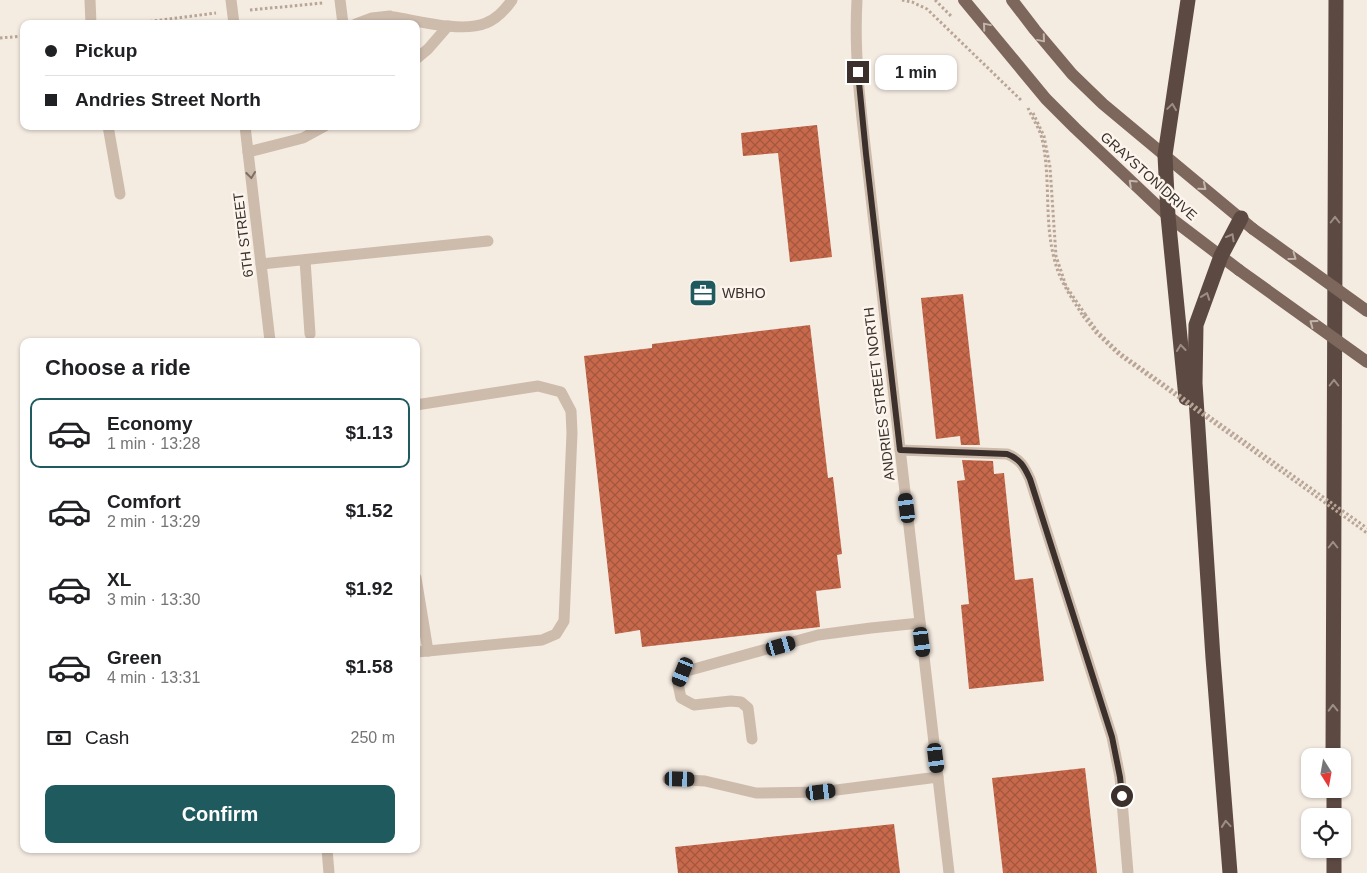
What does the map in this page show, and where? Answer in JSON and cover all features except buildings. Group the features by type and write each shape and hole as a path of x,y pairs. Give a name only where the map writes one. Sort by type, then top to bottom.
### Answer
{"highway":[{"path":"1188,0 1165,155 1168,216 1213,658"},
{"path":"1333,748 1336,0"},
{"path":"1230,873 1213,658 1195,382 1196,325 1221,256 1241,218"},
{"path":"1334,858 1334,873"}],"main road":[{"name":"GRAYSTON DRIVE","path":"964,0 1046,100 1168,216 1239,270 1367,362"},
{"name":"GRAYSTON DRIVE","path":"1012,0 1072,74 1103,104 1253,229 1367,311"}],"lane":[{"path":"90,0 91,20"},
{"path":"231,0 234,20"},
{"path":"340,0 342,20"},
{"path":"420,21 448,26 478,26 488,23 497,17 512,0"},
{"name":"ANDRIES STREET NORTH","path":"857,0 859,85 949,873"},
{"path":"367,20 392,16 414,20"},
{"path":"420,56 448,26"},
{"path":"109,130 120,194"},
{"name":"6TH STREET","path":"245,130 270,338"},
{"path":"302,130 303,138"},
{"path":"248,152 303,138 318,130"},
{"path":"261,264 488,241"},
{"path":"305,260 310,334"},
{"path":"420,404 538,386 561,392 571,411 572,433 564,621 556,634 542,640 420,652"},
{"path":"900,450 1007,454 1018,458 1024,466 1030,479 1112,737 1120,777 1128,873"},
{"path":"420,602 428,651"},
{"path":"752,739 748,708 741,702 731,700 694,705 680,698 678,684 683,672 818,635 920,623"},
{"path":"668,779 705,781 756,793 821,792 938,777"},
{"path":"328,853 330,873"}],"path":[{"path":"902,0 912,2 927,9 1027,107 1042,137 1047,166 1049,225 1054,258 1064,287 1096,333 1118,355 1367,533"},
{"path":"935,0 955,20"},
{"path":"0,38 20,36"},
{"path":"1018,90 1029,105 1044,136 1050,167 1056,256 1066,286 1084,315 1098,332 1120,353 1367,528"}],"place":[{"name":"WBHO","path":"703,293"}],"route":[{"path":"858,72 900,450 1007,454 1018,458 1024,466 1030,479 1112,737 1122,796"}]}
